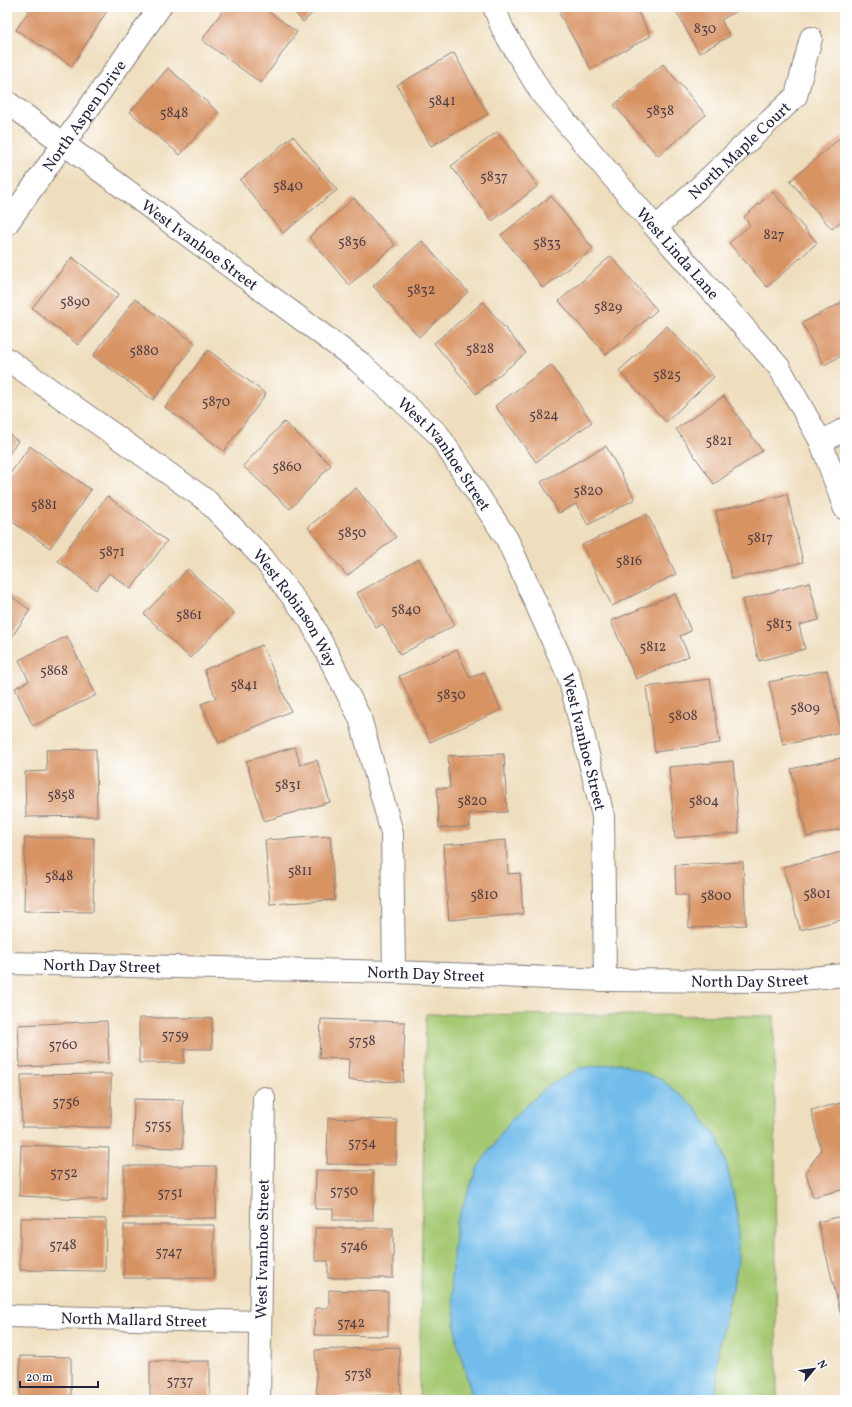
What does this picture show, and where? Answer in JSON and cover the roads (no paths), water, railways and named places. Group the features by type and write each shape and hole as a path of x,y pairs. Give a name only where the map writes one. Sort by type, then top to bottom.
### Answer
{"street":[{"name":"North Aspen Drive","path":"7,224 160,7"},
{"name":"West Linda Lane","path":"494,7 503,30 542,94 656,228 779,367 821,442 845,509"},
{"name":"North Maple Court","path":"656,228 796,96 811,38"},
{"name":"West Ivanhoe Street","path":"7,102 358,361 438,434 507,540 569,677 603,816 605,980"},
{"name":"West Robinson Way","path":"7,359 206,500 264,558 310,620 360,718 392,833 394,972"},
{"path":"821,442 845,429"},
{"name":"North Day Street","path":"7,963 394,972 605,980 777,981 845,975"},
{"name":"West Ivanhoe Street","path":"259,1400 264,1098"},
{"name":"North Mallard Street","path":"7,1316 260,1322"}],"water":[{"path":"620,1063 662,1080 693,1105 720,1141 730,1178 738,1217 738,1263 718,1350 716,1400 473,1400 457,1341 451,1279 456,1223 478,1167 510,1121 548,1086 580,1068"}]}
